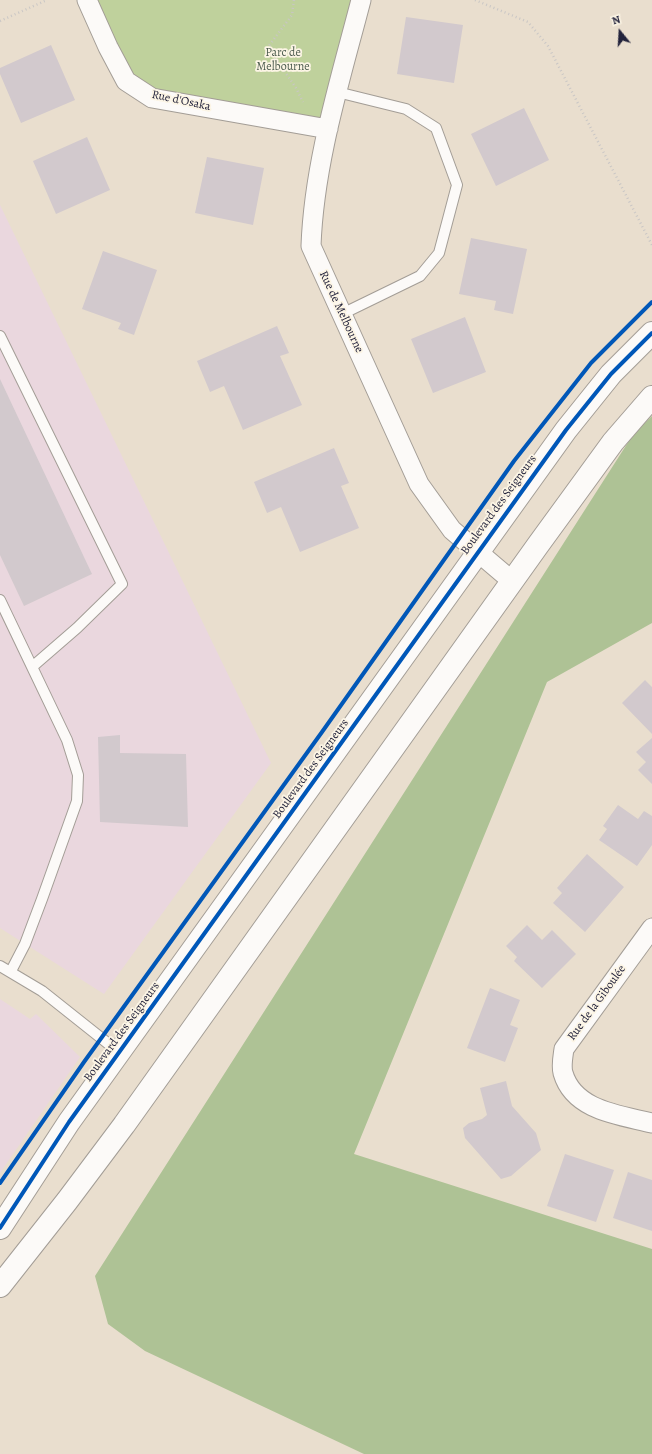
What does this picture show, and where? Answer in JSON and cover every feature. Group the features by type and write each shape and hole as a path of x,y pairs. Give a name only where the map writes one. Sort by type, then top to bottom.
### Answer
{"street":[{"name":"Rue d'Osaka","path":"87,0 108,48 126,80 152,98 321,127"},
{"name":"Rue de Melbourne","path":"360,0 337,92 321,127 311,246 393,423 411,468 420,484 452,530 512,581"},
{"name":"Boulevard des Seigneurs","path":"0,1228 64,1129 590,399 616,368 652,333"},
{"path":"0,1286 67,1201 124,1125 512,581 613,442 652,397"},
{"name":"Rue de la Giboulée","path":"652,928 564,1048 563,1072 572,1092 593,1107 652,1123"}],"lane":[{"path":"337,92 406,109 436,128 457,185 439,253 420,276 342,314"},
{"path":"0,336 122,584 83,622 32,667"},
{"path":"0,600 66,740 78,775 76,801 25,944 11,971"},
{"path":"0,966 11,971 42,991 120,1053"}],"path":[{"path":"0,21 47,0"},
{"path":"294,0 292,15 268,47 321,127"},
{"path":"475,0 528,22 548,46 652,245"}],"shaded area":[{"path":"0,205 271,763 104,994 0,928"},
{"path":"0,999 30,1019 36,1014 80,1057 0,1173"}],"green space":[{"name":"Parc de Melbourne","path":"87,0 361,0 328,129 152,98 126,81"},
{"path":"652,416 652,623 547,682 354,1154 652,1249 652,1454 364,1454 145,1351 108,1324 95,1276 634,433"}],"building":[{"path":"406,17 463,25 454,83 397,74"},
{"path":"51,45 75,100 21,123 0,74 0,68"},
{"path":"524,108 549,160 496,186 471,134"},
{"path":"87,137 110,190 56,214 33,161"},
{"path":"207,157 264,168 253,225 195,213"},
{"path":"471,238 527,249 513,314 494,310 496,301 459,294"},
{"path":"103,251 157,270 134,335 118,329 121,323 82,309"},
{"path":"465,317 486,372 433,393 411,339"},
{"path":"277,326 289,353 280,356 302,405 243,430 224,386 210,392 197,361"},
{"path":"0,379 92,574 24,606 0,555"},
{"path":"334,448 349,483 341,486 359,528 300,552 281,507 267,513 254,482"},
{"path":"645,680 652,687 652,734 622,703"},
{"path":"120,735 120,753 186,754 188,827 100,822 98,737"},
{"path":"652,738 652,784 638,770 646,762 636,752"},
{"path":"618,805 638,819 644,811 652,816 652,845 637,866 599,840 607,829 603,826"},
{"path":"587,854 624,887 585,932 553,903 562,893 557,888"},
{"path":"527,925 542,940 552,930 576,954 542,988 514,961 517,957 506,946"},
{"path":"490,988 520,1000 510,1025 518,1028 505,1062 467,1048"},
{"path":"506,1081 512,1106 536,1133 541,1150 511,1176 501,1179 465,1138 463,1128 469,1123 482,1119 487,1115 480,1088"},
{"path":"565,1154 614,1170 596,1222 547,1206"},
{"path":"628,1172 652,1180 652,1231 613,1218"}],"cycle path":[{"path":"0,1183 84,1062 322,732 514,461 591,363 652,302"},
{"path":"0,1228 69,1122 566,430 611,374 652,333"}]}
